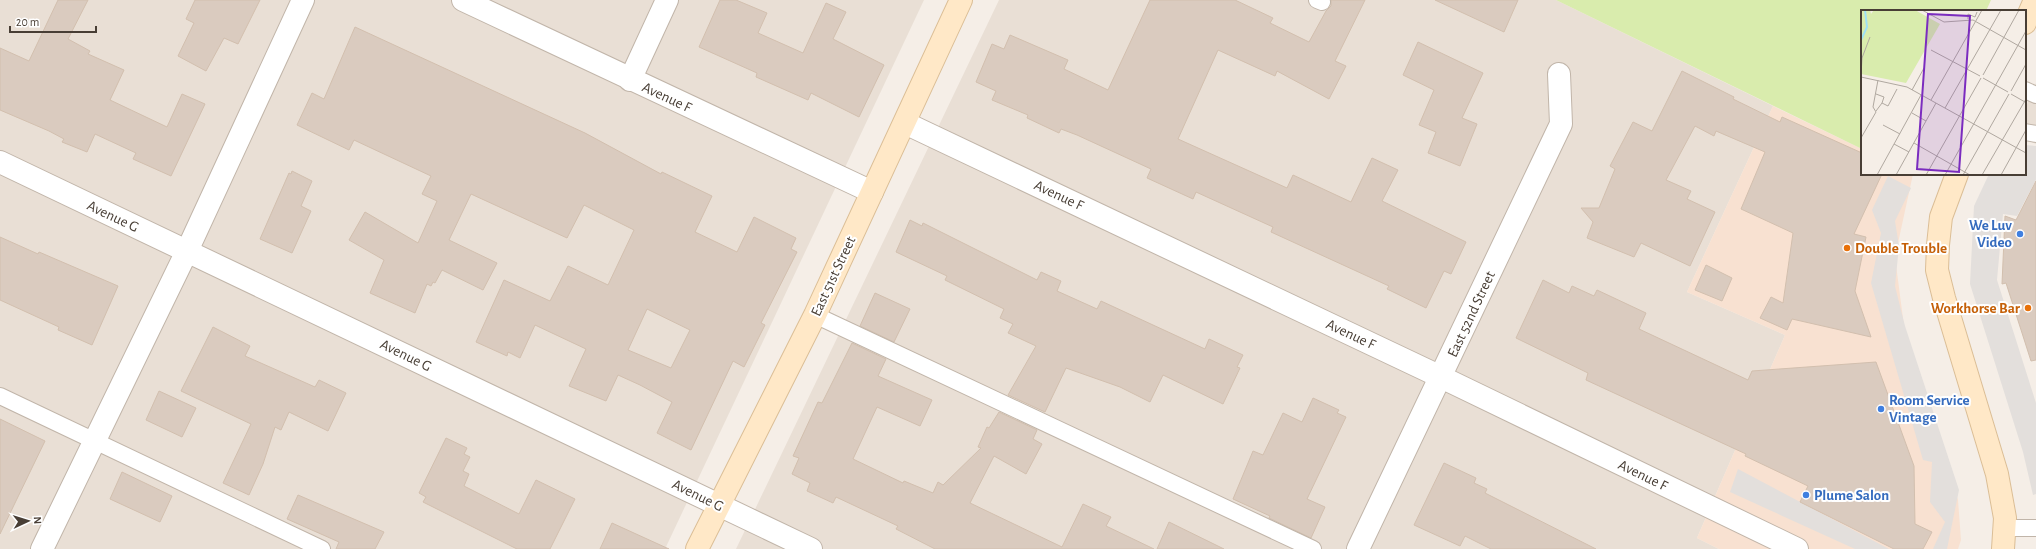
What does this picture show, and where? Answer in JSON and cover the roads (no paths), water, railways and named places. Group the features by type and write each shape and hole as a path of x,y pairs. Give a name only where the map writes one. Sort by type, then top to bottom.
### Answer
{"main road":[{"name":"East 51st Street","path":"698,549 815,314 961,0"},
{"path":"2026,21 2036,0"},
{"path":"1953,183 1941,218 1937,270 1997,474 2006,518 2003,549"}],"street":[{"path":"42,549 187,251 303,0"},
{"name":"Avenue F","path":"463,0 630,80 872,192"},
{"path":"630,80 667,0"},
{"name":"East 52nd Street","path":"1358,549 1442,377 1562,124 1559,74"},
{"name":"Avenue F","path":"905,123 1442,377 1797,549"},
{"name":"Avenue G","path":"0,162 811,549"}],"lane":[{"path":"2026,90 2036,95"},
{"path":"2026,132 2036,134"},
{"path":"815,314 1313,549"},
{"path":"0,396 322,549"},
{"path":"2005,528 2036,528"}],"place":[{"name":"We Luv Video","path":"2020,234"},
{"name":"Double Trouble","path":"1847,248"},
{"name":"Workhorse Bar","path":"2028,308"},
{"name":"Room Service Vintage","path":"1881,409"},
{"name":"Plume Salon","path":"1806,495"}]}
